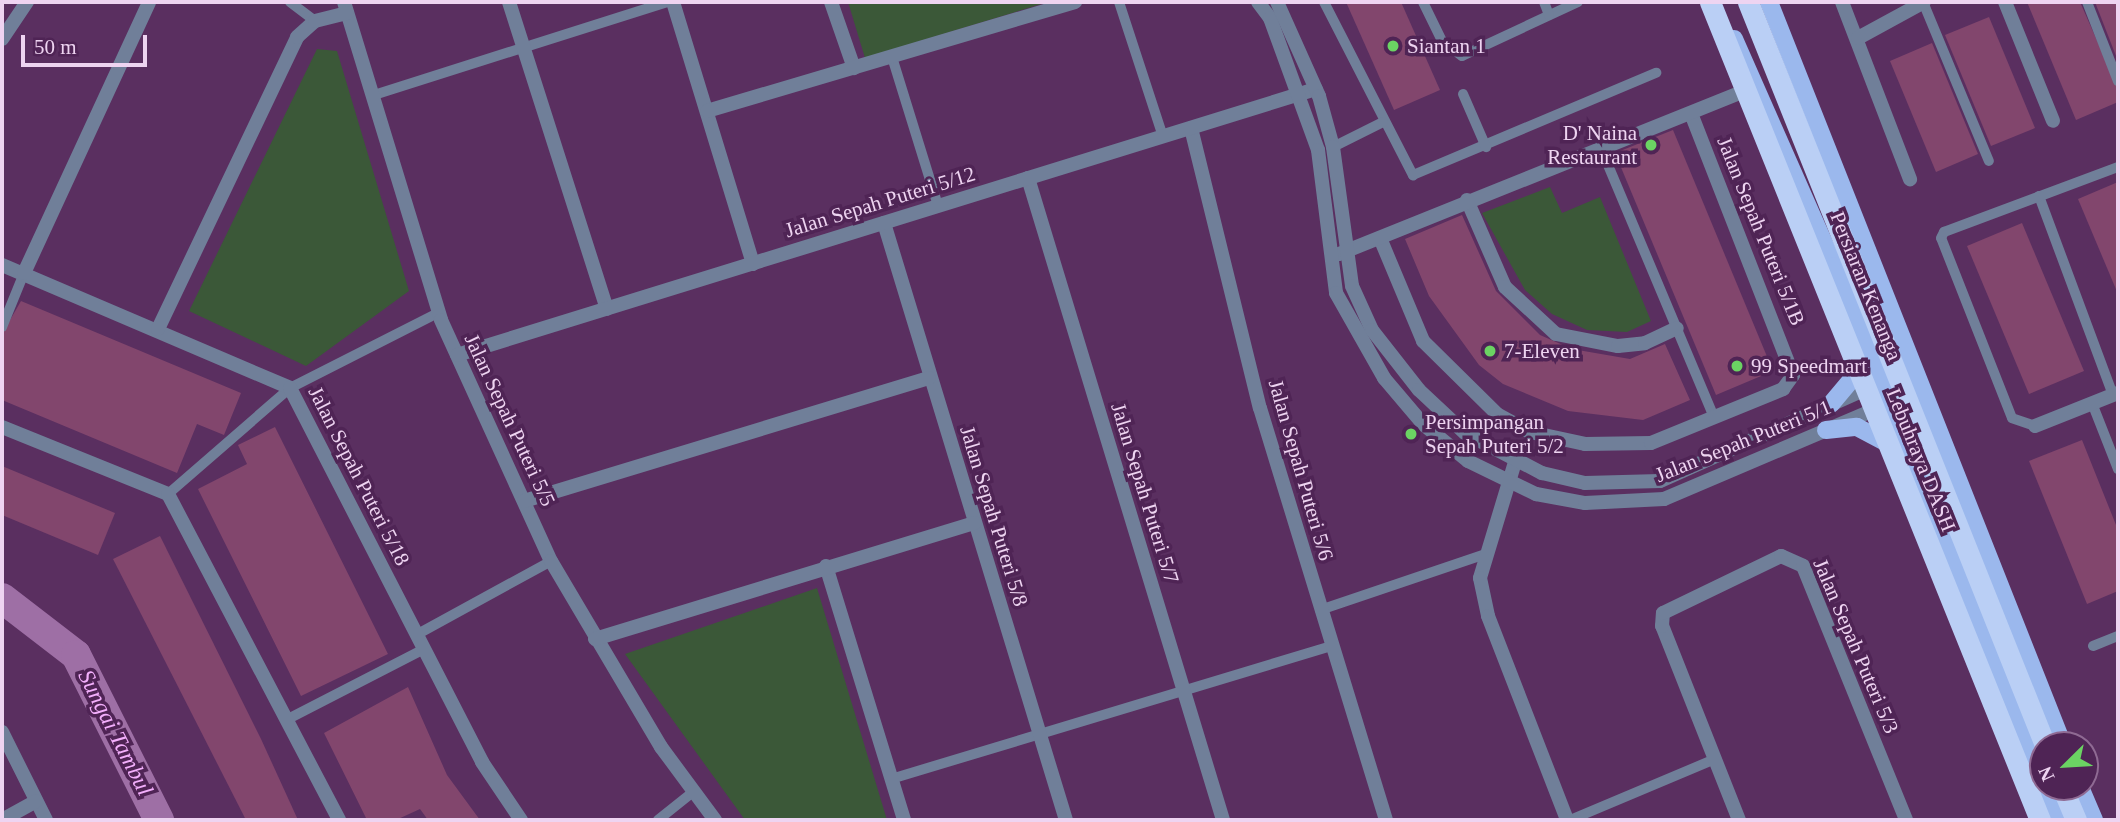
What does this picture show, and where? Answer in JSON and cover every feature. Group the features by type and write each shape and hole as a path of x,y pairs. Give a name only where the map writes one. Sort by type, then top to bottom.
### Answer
{"highway":[{"name":"Lebuhraya DASH","path":"1710,2 2040,820"},
{"name":"Lebuhraya DASH","path":"1748,2 2039,731"},
{"path":"2068,801 2076,820"}],"main road":[{"name":"Persiaran Kenanga","path":"1716,2 1757,86 1834,266 1888,383 1918,417 2036,678"},
{"name":"Persiaran Kenanga","path":"1769,2 1802,92 2057,731"},
{"path":"1802,92 1820,164 1896,358 1888,383 1889,404 1951,564 2029,752"},
{"path":"1831,404 1854,372 1834,266"},
{"path":"1826,430 1857,426 1891,445 1951,564"},
{"path":"2049,801 2057,820"},
{"path":"2086,801 2094,820"}],"street":[{"path":"2,39 27,2"},
{"path":"24,273 149,2"},
{"path":"509,2 607,309"},
{"path":"671,2 753,264"},
{"path":"831,2 854,68"},
{"path":"706,111 1075,2"},
{"name":"Jalan Sepah Puteri 5/1","path":"1258,2 1300,94 1318,150 1327,258 1352,326 1384,378 1423,424 1509,482 1585,503 1664,499 1889,404"},
{"path":"1278,2 1316,89 1333,147 1343,252 1372,330 1419,390 1465,433 1515,462 1585,483 1660,481 1831,404 1888,383"},
{"path":"1842,2 1858,38 1909,179"},
{"path":"1858,38 1924,2"},
{"path":"2004,2 2053,121"},
{"path":"158,329 297,37 315,21 346,7"},
{"name":"Jalan Sepah Puteri 5/5","path":"346,7 438,313 457,355 551,561 595,639 693,792 715,820"},
{"path":"1327,258 1600,146 1691,114 1757,86"},
{"name":"Jalan Sepah Puteri 5/12","path":"457,355 1316,89"},
{"name":"Jalan Sepah Puteri 5/1B","path":"1380,238 1423,341 1463,386 1530,432 1586,444 1651,443 1783,389 1793,375 1691,114"},
{"name":"Jalan Sepah Puteri 5/6","path":"1191,128 1260,408 1386,820"},
{"name":"Jalan Sepah Puteri 5/7","path":"1028,178 1223,820"},
{"path":"1467,200 1505,287 1556,334 1618,346 1645,343 1677,328"},
{"name":"Jalan Sepah Puteri 5/8","path":"884,223 929,378 1066,820"},
{"name":"Jalan Sepah Puteri 5/18","path":"2,265 158,329 290,388 482,762 521,820"},
{"path":"524,500 929,378"},
{"path":"2035,426 2116,394"},
{"path":"2,427 168,494 339,820"},
{"path":"1515,462 1485,554 1480,578 1488,616 1568,820"},
{"path":"595,639 826,566 975,523"},
{"name":"Jalan Sepah Puteri 5/3","path":"1739,820 1662,626 1663,614 1673,603 1782,556 1794,557 1906,820"},
{"path":"826,566 904,820"},
{"path":"2,732 46,820"},
{"path":"2,820 36,801"}],"lane":[{"path":"290,2 315,21"},
{"path":"374,95 671,2"},
{"path":"1119,2 1163,136"},
{"path":"1324,2 1383,122 1413,175 1486,147 1656,73"},
{"path":"1423,2 1446,47 1462,56 1578,2"},
{"path":"1544,2 1549,15"},
{"path":"1924,2 1989,161"},
{"path":"2087,2 2118,81"},
{"path":"892,57 938,206"},
{"path":"1463,94 1486,147"},
{"path":"1333,147 1383,122"},
{"path":"1600,146 1714,417"},
{"path":"2035,426 2012,418 1941,238 2039,195 2118,167"},
{"path":"2039,195 2116,394"},
{"path":"2,327 24,273"},
{"path":"168,494 290,388 438,313"},
{"path":"2092,403 2118,469"},
{"path":"1320,610 1485,554"},
{"path":"416,635 551,561"},
{"path":"2093,646 2118,636"},
{"path":"891,779 1331,646"},
{"path":"288,719 424,649"},
{"path":"1568,820 1715,759"},
{"path":"658,820 693,792"}],"green space":[{"path":"848,2 1048,2 865,58"},
{"path":"317,49 337,51 409,291 306,366 189,311"},
{"path":"1550,187 1562,213 1600,197 1651,321 1627,332 1587,330 1552,314 1525,290 1482,213"},
{"path":"817,588 887,820 745,820 625,654"}],"building":[{"name":"Siantan 1","path":"1346,2 1401,2 1440,90 1394,110"},
{"path":"2027,2 2080,2 2118,88 2118,102 2076,120"},
{"path":"2095,2 2118,2 2118,61"},
{"path":"1989,17 2035,128 1991,146 1945,35"},
{"path":"1932,43 1978,154 1936,172 1890,61"},
{"path":"1673,130 1773,371 1716,395 1615,153"},
{"path":"2118,182 2118,294 2078,199"},
{"path":"1462,215 1496,291 1540,335 1572,349 1630,359 1665,344 1690,400 1643,420 1568,411 1503,384 1479,365 1429,296 1405,239"},
{"path":"2022,223 2084,371 2029,394 1967,246"},
{"path":"21,301 241,393 224,435 197,424 177,473 2,400 2,334"},
{"path":"275,427 388,654 301,696 198,489 247,464 238,445"},
{"path":"2082,440 2118,530 2118,591 2087,604 2029,461"},
{"path":"2,466 115,513 98,555 2,515"},
{"path":"160,536 261,739 298,820 246,820 113,559"},
{"path":"408,687 447,775 480,820 428,820 420,809 396,820 367,820 324,733"}],"waterway":[{"name":"Sungai Tambul","path":"2,598 76,655 159,820"}],"place":[{"name":"Siantan 1","path":"1393,46"},
{"name":"D' Naina Restaurant","path":"1651,145"},
{"name":"7-Eleven","path":"1490,351"},
{"name":"99 Speedmart","path":"1737,366"},
{"name":"Persimpangan Sepah Puteri 5/2","path":"1411,434"}]}
